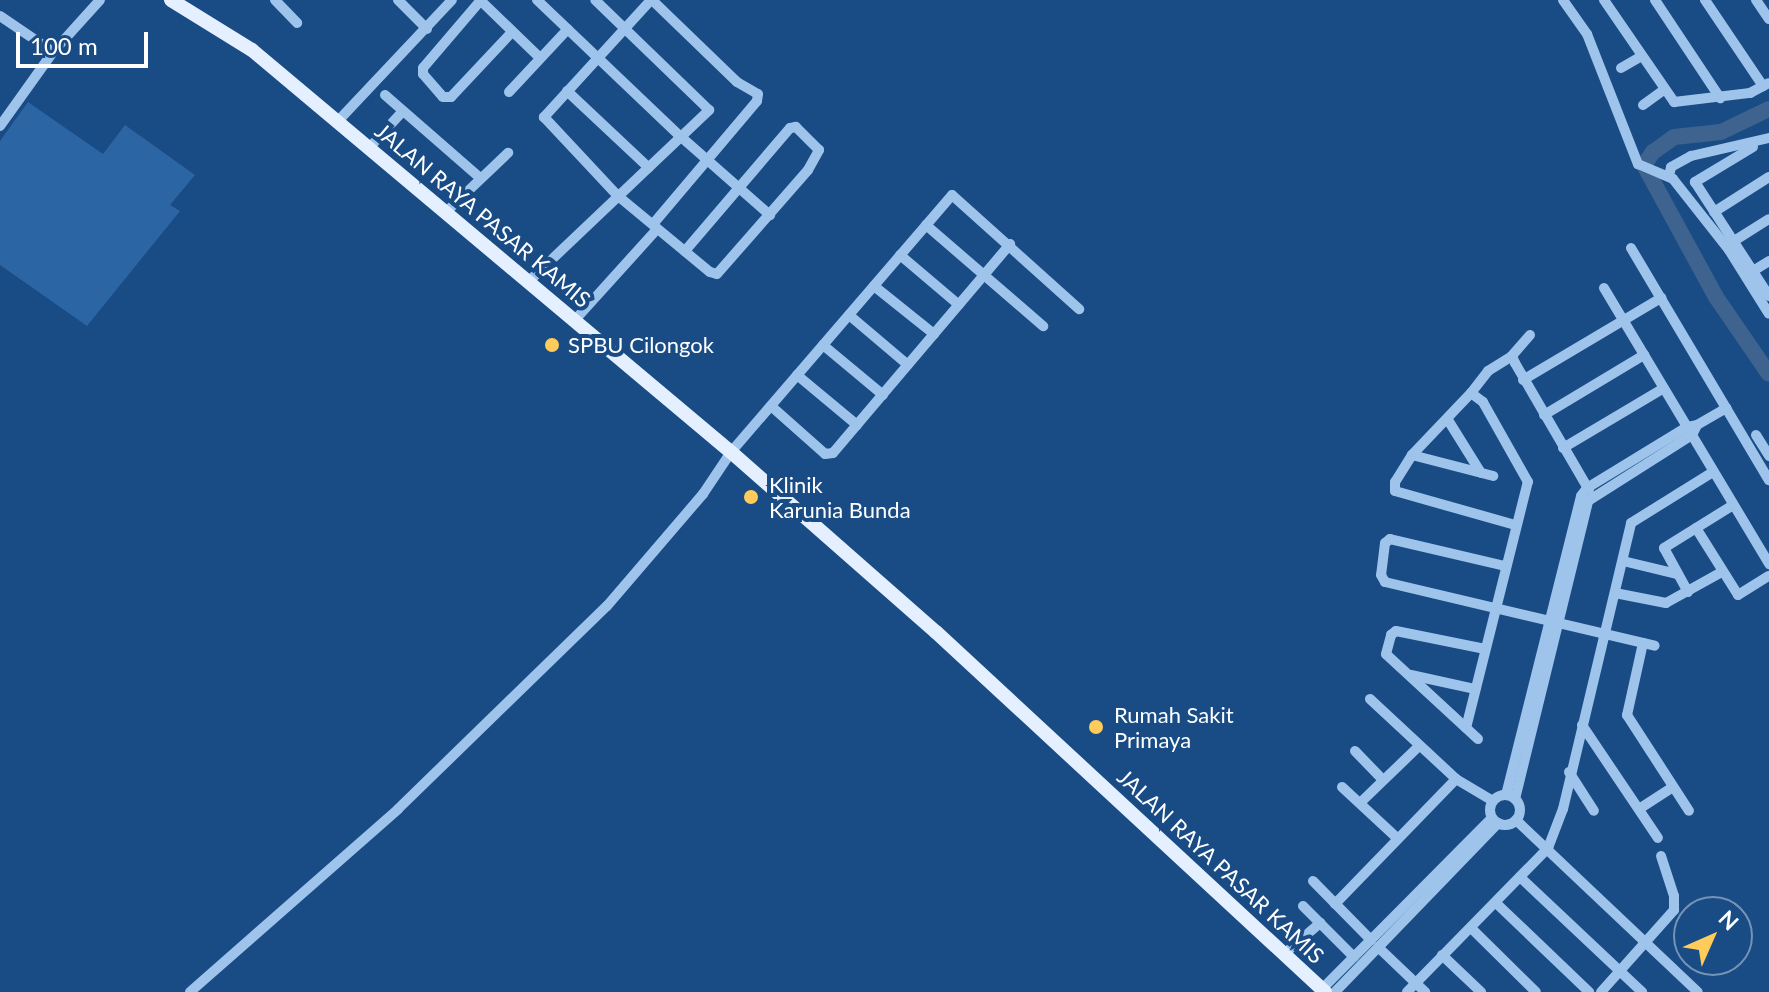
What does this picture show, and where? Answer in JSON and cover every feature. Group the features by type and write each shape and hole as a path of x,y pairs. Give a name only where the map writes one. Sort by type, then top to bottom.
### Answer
{"main road":[{"name":"JALAN RAYA PASAR KAMIS","path":"176,1 252,50 731,452 936,632 1327,991"}],"street":[{"path":"0,126 53,52 100,0"},
{"path":"275,0 297,23"},
{"path":"398,0 427,29"},
{"path":"338,121 452,0"},
{"path":"512,32 451,97 443,97 423,74 423,68 481,0 540,58"},
{"path":"537,0 680,136 770,215"},
{"path":"528,282 709,110 595,0"},
{"path":"574,321 655,226 757,101 758,94 753,88 737,82 652,0 623,28 544,119 618,196 655,226 685,251 717,274 819,155 818,146 796,127 790,128 685,251"},
{"path":"1563,0 1587,34 1634,158 1643,169 1664,175 1729,250 1769,314"},
{"path":"1604,0 1664,90 1679,104 1750,93 1766,84 1705,0"},
{"path":"1655,0 1720,98"},
{"path":"1756,0 1769,19"},
{"path":"0,16 53,52"},
{"path":"509,92 568,29"},
{"path":"1621,68 1642,56"},
{"path":"1643,105 1664,90"},
{"path":"567,91 649,168"},
{"path":"385,95 480,178"},
{"path":"370,147 402,112"},
{"path":"1664,175 1671,167 1691,156 1769,138"},
{"path":"1753,147 1695,182 1769,296"},
{"path":"446,212 508,153"},
{"path":"1714,212 1769,177"},
{"path":"190,992 398,809 607,606 703,494 731,452 952,195 1079,309"},
{"path":"1734,241 1769,219"},
{"path":"926,225 1043,326"},
{"path":"771,406 825,454 831,454 1010,244"},
{"path":"1631,248 1769,480"},
{"path":"900,255 959,305"},
{"path":"1753,271 1769,261"},
{"path":"874,286 934,334"},
{"path":"1604,288 1692,429 1713,472 1769,564"},
{"path":"1523,380 1661,298"},
{"path":"849,315 908,365"},
{"path":"1515,525 1400,495 1394,487 1412,455 1448,420 1488,371 1512,356 1530,335"},
{"path":"823,345 883,395"},
{"path":"1544,415 1644,355"},
{"path":"1511,797 1552,623 1590,491 1523,380 1512,356"},
{"path":"797,375 857,425"},
{"path":"1563,448 1664,388"},
{"path":"1466,728 1528,477 1483,402 1471,393"},
{"path":"1590,491 1726,408"},
{"path":"1448,420 1481,473"},
{"path":"1756,435 1769,456"},
{"path":"1412,455 1493,476"},
{"path":"1407,992 1548,848 1563,809 1569,772 1631,523 1713,472"},
{"path":"1688,592 1664,548 1733,505"},
{"path":"1696,528 1740,596 1769,576"},
{"path":"1505,566 1390,539 1385,543 1381,575 1385,582 1655,646"},
{"path":"1623,561 1677,574"},
{"path":"1615,593 1666,603 1722,572"},
{"path":"1478,739 1386,656 1394,631 1485,649"},
{"path":"1643,643 1627,715 1689,811"},
{"path":"1409,674 1475,689"},
{"path":"1370,699 1418,747 1456,779 1493,801 1511,797"},
{"path":"1582,725 1658,838"},
{"path":"1360,803 1418,747"},
{"path":"1355,751 1383,780"},
{"path":"1569,772 1594,811"},
{"path":"1335,904 1456,779"},
{"path":"1342,787 1397,838"},
{"path":"1639,809 1673,787"},
{"path":"1495,821 1508,825 1516,820 1520,809 1511,797"},
{"path":"1493,801 1495,821"},
{"path":"1516,820 1698,992"},
{"path":"1327,991 1495,821"},
{"path":"1601,992 1674,910 1676,902 1661,856"},
{"path":"1520,877 1642,992"},
{"path":"1313,881 1425,992"},
{"path":"1496,903 1581,989"},
{"path":"1303,906 1360,956"},
{"path":"1284,954 1320,923"},
{"path":"1471,928 1536,992"},
{"path":"1442,955 1481,992"}],"shaded area":[{"path":"28,102 103,154 125,125 195,175 170,205 180,211 87,326 0,265 0,141"}],"waterway":[{"path":"1769,109 1721,132 1674,137 1653,152 1644,165 1716,297 1769,374"}],"place":[{"name":"SPBU Cilongok","path":"552,345"},
{"name":"Klinik Karunia Bunda","path":"751,497"},
{"name":"Rumah Sakit Primaya","path":"1096,727"}]}
